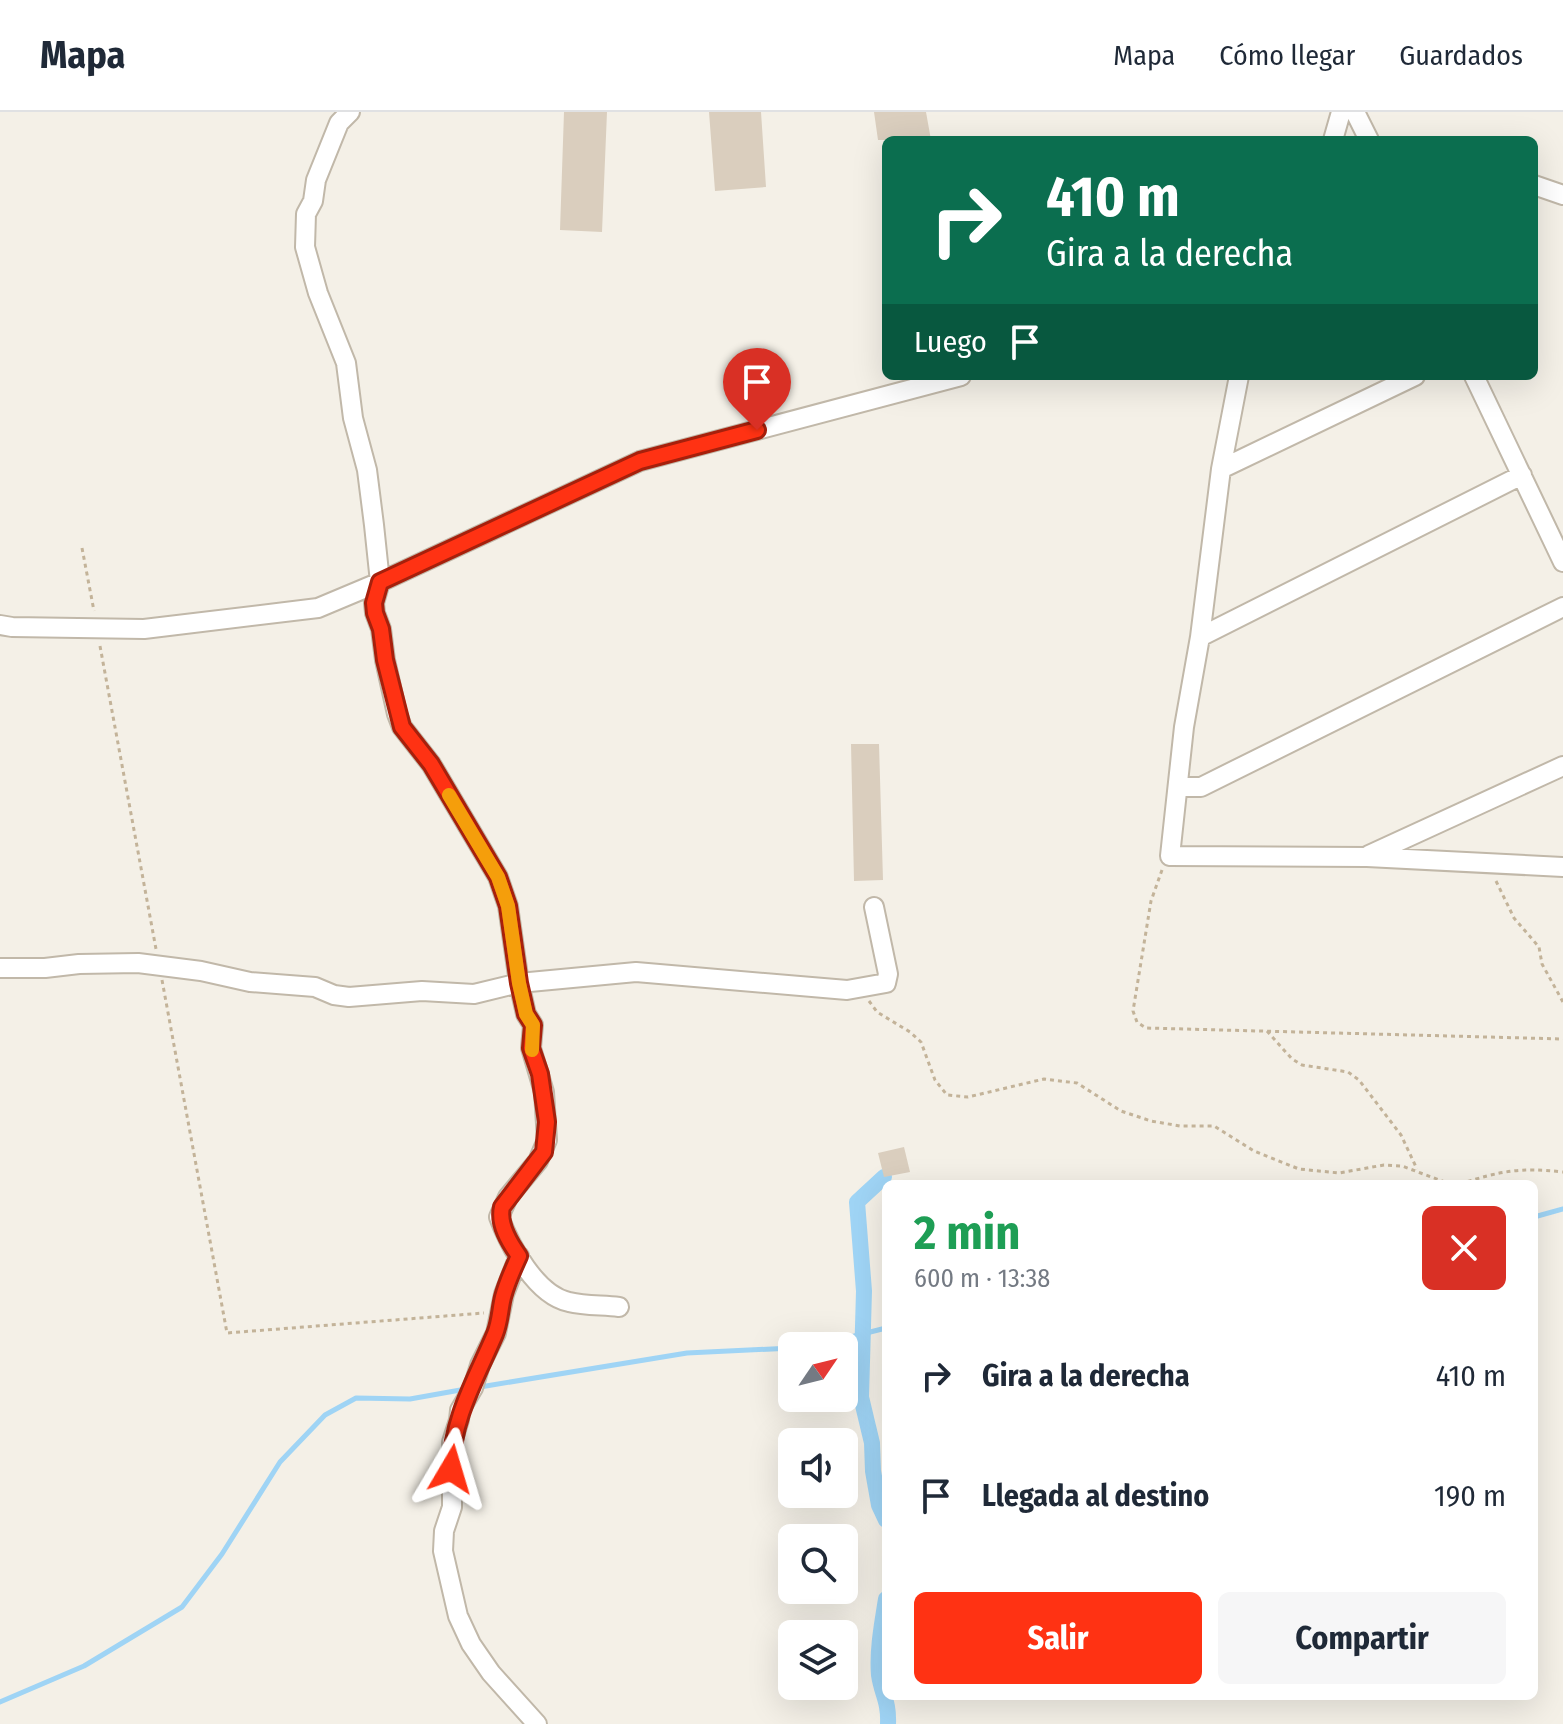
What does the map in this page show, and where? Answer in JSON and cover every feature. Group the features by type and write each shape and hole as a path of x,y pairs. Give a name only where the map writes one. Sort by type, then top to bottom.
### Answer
{"street":[{"path":"350,112 339,123 316,180 313,201 306,214 305,247 318,293 346,363 353,418 367,470 380,582 374,603 375,613 381,629 397,714 402,727 431,764 498,877 508,906 526,1014 533,1025 531,1048 540,1074 547,1122 544,1152 508,1197 499,1217 511,1245 547,1292 568,1302 619,1307"},
{"path":"1334,136 1341,112"},
{"path":"1355,112 1367,136"},
{"path":"1538,186 1563,194"},
{"path":"0,625 144,629 318,608 640,461 946,380"},
{"path":"1238,380 1221,469 1200,637 1184,727 1170,856 1367,857 1563,867"},
{"path":"1221,469 1407,380"},
{"path":"1476,380 1563,562"},
{"path":"1200,637 1522,475"},
{"path":"1179,787 1201,787 1563,607"},
{"path":"1367,857 1563,766"},
{"path":"0,968 45,968 111,962 201,971 250,982 315,987 349,997 422,991 474,994 519,983 636,972 847,990 886,983 888,974 874,907"},
{"path":"519,1256 508,1281 496,1333 480,1365 473,1388 460,1410 452,1442 452,1507 444,1531 443,1551 458,1616 471,1644 491,1673 537,1724"}],"path":[{"path":"82,548 227,1333 500,1312"},
{"path":"1170,856 1157,879 1151,901 1133,1011 1137,1022 1146,1028 1563,1039"},
{"path":"1486,864 1514,918 1539,947 1542,964 1563,1002"},
{"path":"860,989 877,1012 921,1042 935,1080 947,1095 968,1097 1044,1079 1077,1083 1121,1111 1166,1124 1214,1126 1254,1151 1299,1169 1339,1173 1384,1165 1417,1171 1440,1180"},
{"path":"1267,1031 1292,1059 1302,1065 1348,1072 1359,1080 1401,1135 1417,1171"},
{"path":"1473,1180 1498,1172 1529,1168 1563,1172"}],"building":[{"path":"564,112 607,112 602,232 560,230"},
{"path":"709,112 761,112 766,187 715,191"},
{"path":"874,112 926,112 930,136 882,136 882,140 878,140"},
{"path":"851,744 879,744 883,880 854,881"},
{"path":"904,1147 910,1172 884,1177 878,1153"}],"waterway":[{"path":"882,1511 873,1471 872,1443 861,1397 864,1291 857,1202 884,1177"},
{"path":"1538,1216 1563,1209"},
{"path":"858,1335 882,1329"},
{"path":"480,1387 687,1353 778,1349"},
{"path":"0,1702 84,1666 182,1607 222,1554 280,1462 325,1415 356,1398 410,1399 466,1389"},
{"path":"882,1624 879,1666 882,1690"},
{"path":"885,1700 888,1724"}],"slow traffic":[{"path":"449,795 498,877 508,906 519,983 526,1014 533,1025 532,1050"}],"route":[{"path":"451,1469 452,1442 460,1410 473,1388 480,1365 496,1333 504,1294 519,1256 499,1217 508,1197 544,1152 547,1107 531,1048 533,1025 526,1014 519,983 503,890 431,764 402,727 375,613 374,603 380,582 640,461 757,430"}]}
